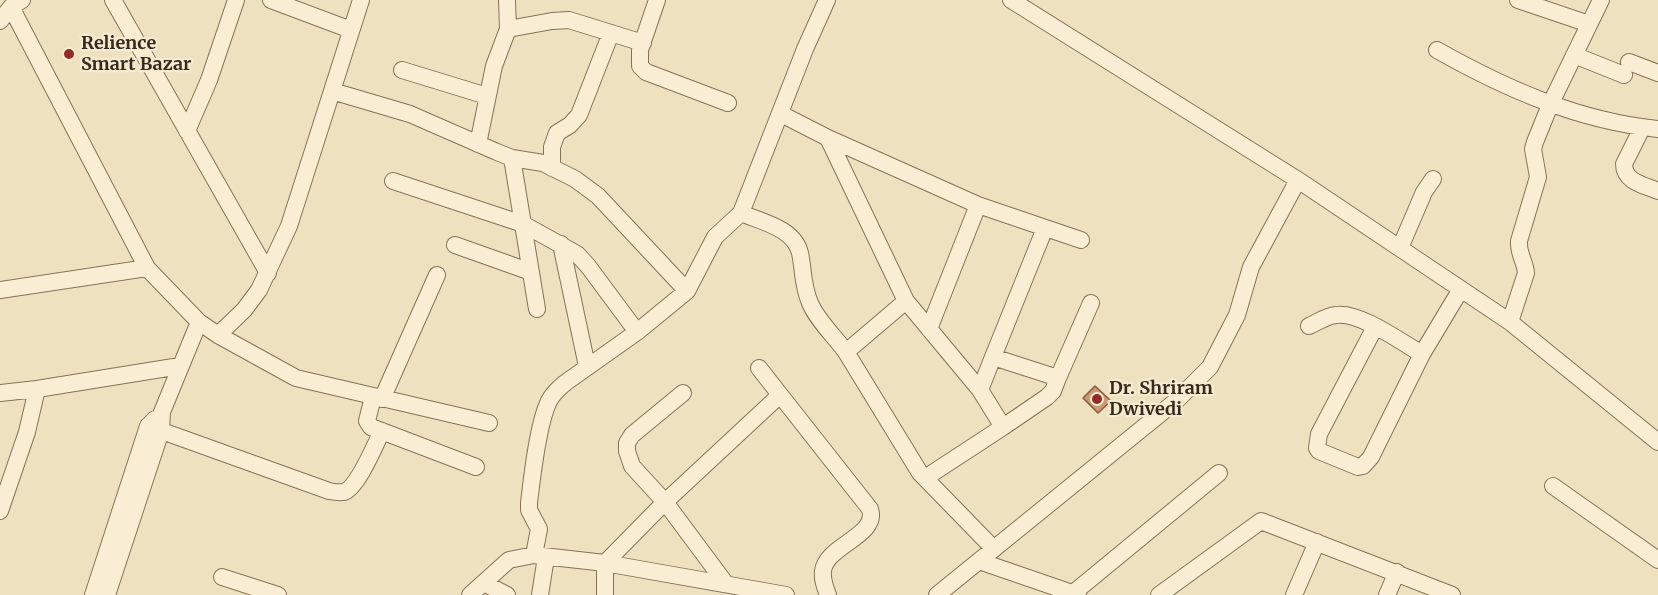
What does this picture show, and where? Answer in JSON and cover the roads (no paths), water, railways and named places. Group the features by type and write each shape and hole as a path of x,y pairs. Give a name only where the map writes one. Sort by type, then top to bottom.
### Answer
{"street":[{"path":"113,0 268,273"},
{"path":"187,131 209,80 236,0"},
{"path":"271,0 351,30"},
{"path":"218,335 244,310 259,290 289,226 361,0"},
{"path":"478,144 494,66 508,29 507,0"},
{"path":"657,0 639,58 640,66 646,72 728,104"},
{"path":"540,595 539,529 529,510 529,503 544,414 555,391 637,332 687,291 715,237 741,213 827,0"},
{"path":"1011,0 1298,180 1510,322 1655,434"},
{"path":"1518,0 1589,24"},
{"path":"1510,322 1526,273 1518,250 1538,177 1533,149 1550,105 1601,0"},
{"path":"8,9 147,268 199,322 296,378 489,423"},
{"path":"508,29 560,20 580,22 643,43"},
{"path":"552,168 552,147 557,133 570,125 579,115 612,33"},
{"path":"1437,50 1502,85 1550,105 1650,128 1624,164 1624,170 1628,177 1636,182 1658,191"},
{"path":"1574,55 1626,68 1658,73"},
{"path":"402,70 487,96"},
{"path":"332,91 410,114 512,158 543,163 575,179 598,196 687,291"},
{"path":"781,114 828,138 978,205 1081,240"},
{"path":"828,138 906,301 980,390 1003,426"},
{"path":"512,158 537,309"},
{"path":"1400,248 1424,192 1433,179"},
{"path":"937,595 1176,401 1210,367 1237,315 1251,267 1298,180"},
{"path":"393,181 523,224 561,244 577,254 588,266 637,332"},
{"path":"929,329 978,205"},
{"path":"741,213 786,232 796,242 800,254 801,276 811,307 846,352 920,473 994,549"},
{"path":"980,390 1045,228"},
{"path":"561,244 587,366"},
{"path":"455,245 531,272"},
{"path":"0,290 147,268"},
{"path":"437,275 368,423 371,427 476,466"},
{"path":"1374,327 1319,434 1317,448 1319,452 1358,466 1363,466 1368,462 1422,354 1461,289"},
{"path":"846,352 906,301"},
{"path":"925,478 1053,391 1091,303"},
{"path":"1309,326 1338,314 1363,319 1422,354"},
{"path":"93,595 154,428 199,322"},
{"path":"993,357 1058,378"},
{"path":"0,393 180,366"},
{"path":"759,368 870,509 871,521 866,528 833,554 825,564 823,580 828,595"},
{"path":"0,510 27,432 37,389"},
{"path":"683,393 641,425 632,435 627,444 628,458 632,466 665,502 726,584"},
{"path":"604,595 605,563 665,502 780,395"},
{"path":"154,428 338,492 343,492 354,483 382,431"},
{"path":"107,595 154,428"},
{"path":"979,561 1074,594 1219,473"},
{"path":"1553,486 1658,560"},
{"path":"1159,595 1261,521 1452,595"},
{"path":"1294,595 1317,542"},
{"path":"474,592 509,560 540,556 605,563 702,588 726,584 786,595"},
{"path":"1387,595 1397,572"},
{"path":"222,577 278,595"},
{"path":"474,592 507,595"}],"place":[{"name":"Relience Smart Bazar","path":"69,54"},
{"name":"Dr. Shriram Dwivedi","path":"1097,399"}]}
